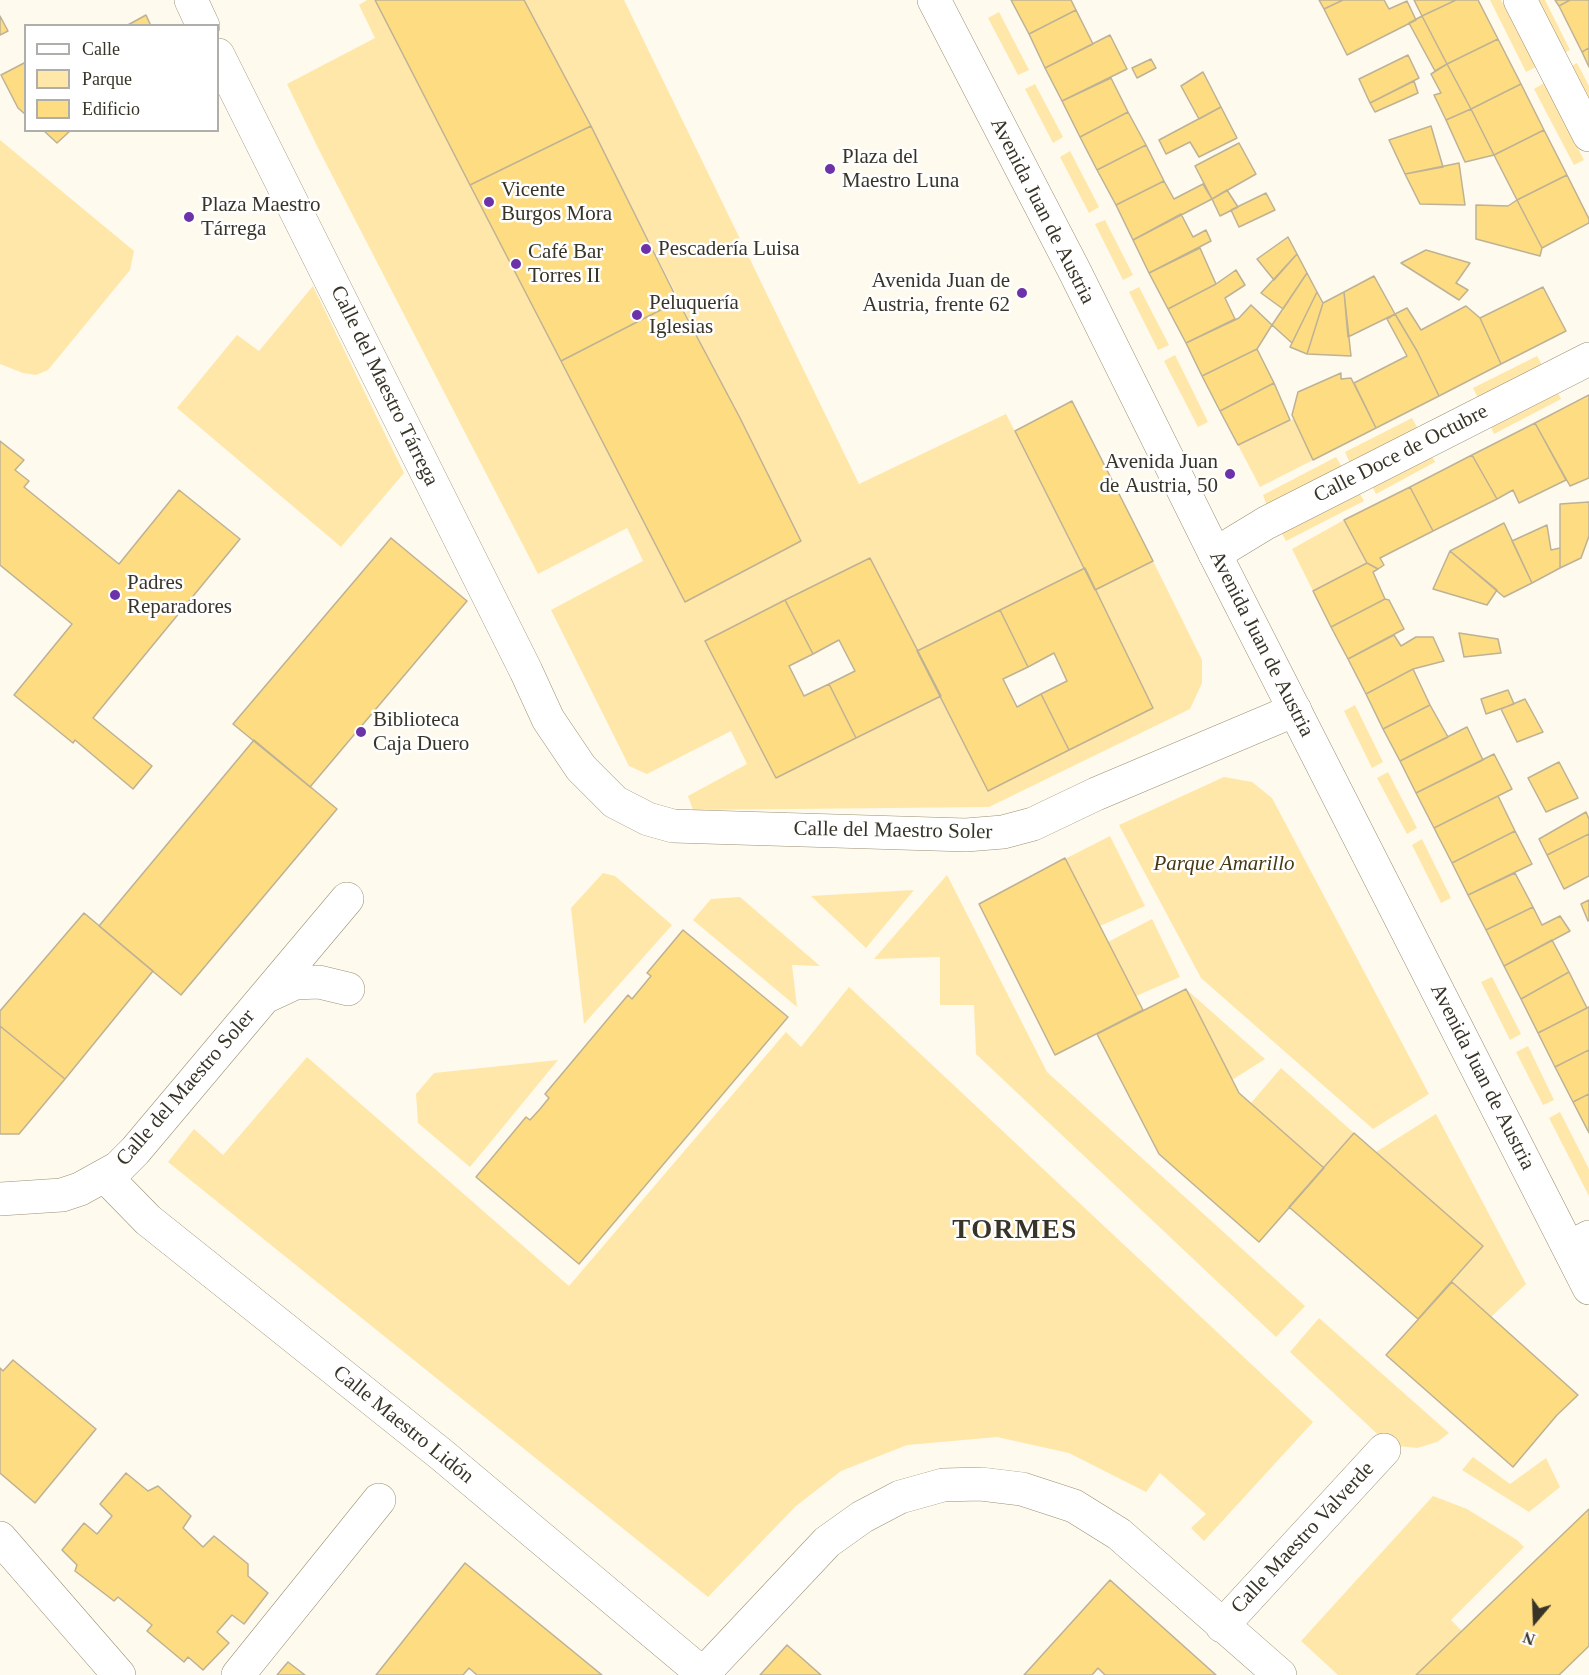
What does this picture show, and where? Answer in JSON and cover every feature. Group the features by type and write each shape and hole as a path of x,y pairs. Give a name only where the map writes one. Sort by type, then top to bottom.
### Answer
{"street":[{"path":"191,0 202,24"},
{"name":"Avenida Juan de Austria","path":"934,0 1074,270 1295,710 1579,1242 1589,1288"},
{"path":"1520,0 1589,135"},
{"name":"Calle del Maestro Tárrega","path":"219,57 548,719"},
{"name":"Calle Doce de Octubre","path":"1215,554 1266,523 1589,359"},
{"name":"Calle del Maestro Soler","path":"548,719 581,768 615,802 648,819 673,826 966,835 1003,832 1033,824 1096,794 1295,710"},
{"name":"Calle del Maestro Soler","path":"0,1199 62,1196 118,1168 267,996 347,899"},
{"name":"Calle del Maestro Soler","path":"267,996 295,983 319,982 348,989"},
{"name":"Calle Maestro Lidón","path":"105,1176 148,1220 442,1455 702,1674"},
{"name":"Calle Maestro Valverde","path":"1222,1626 1384,1450"},
{"path":"702,1674 827,1542 862,1516 900,1497 943,1485 981,1484 1022,1489 1074,1506 1119,1534 1280,1675"},
{"path":"238,1675 379,1500"},
{"path":"0,1538 119,1675"}],"green space":[{"path":"367,0 375,0 685,602 801,540 584,113 524,0 624,0 859,484 1006,414 1085,568 917,651 870,558 706,641 776,777 941,696 989,790 1153,708 1095,590 1153,561 1202,660 1202,683 1190,709 989,807 693,810 688,796 747,764 731,731 647,774 629,766 551,610 643,561 627,528 538,574 287,84 375,38 359,5"},
{"path":"1490,0 1501,0 1536,67 1526,72"},
{"path":"1534,0 1545,0 1570,50 1562,54"},
{"path":"999,12 1029,70 1018,75 988,18"},
{"path":"1577,63 1589,86 1589,108 1568,68"},
{"path":"1544,83 1584,160 1574,165 1534,89"},
{"path":"1035,84 1063,137 1053,143 1025,89"},
{"path":"0,140 134,251 130,270 48,370 36,375 23,373 0,364"},
{"path":"1070,151 1099,207 1089,213 1060,157"},
{"path":"1105,220 1133,275 1123,280 1095,224"},
{"path":"313,286 404,473 341,547 177,408 237,335 259,351"},
{"path":"1139,287 1169,345 1158,350 1129,292"},
{"path":"1175,355 1208,422 1198,427 1164,361"},
{"path":"1537,356 1542,365 1478,398 1473,388"},
{"path":"1556,389 1561,399 1494,434 1489,423"},
{"path":"1412,418 1418,429 1350,463 1345,452"},
{"path":"1294,419 1313,460 1260,487 1238,445"},
{"path":"1430,453 1435,462 1376,494 1371,485"},
{"path":"1336,457 1342,467 1267,506 1263,495"},
{"path":"1358,490 1364,501 1286,541 1280,530"},
{"path":"1344,520 1367,563 1313,591 1292,549"},
{"path":"1355,705 1383,762 1372,768 1344,711"},
{"path":"1388,772 1417,828 1407,834 1377,778"},
{"name":"Parque Amarillo","path":"1224,777 1252,782 1272,798 1429,1094 1373,1129 1201,978 1119,825"},
{"path":"1110,836 1145,906 1100,926 1065,859"},
{"path":"1422,839 1451,898 1441,903 1412,845"},
{"path":"603,873 615,876 672,925 584,1024 571,908"},
{"path":"947,875 1047,1072 1305,1306 1276,1337 976,1054 974,1005 940,1005 940,957 874,959"},
{"path":"914,890 866,948 811,896"},
{"path":"740,897 820,966 792,965 797,1007 693,920 711,899"},
{"path":"1152,919 1180,977 1136,996 1108,942"},
{"path":"1492,977 1521,1034 1510,1040 1481,982"},
{"path":"849,987 1313,1422 1204,1541 1191,1528 1206,1514 1160,1473 1146,1492 1069,1453 997,1437 907,1445 841,1471 796,1506 708,1597 168,1162 194,1129 223,1155 307,1057 569,1286 786,1032 801,1047"},
{"path":"1186,989 1265,1059 1232,1080"},
{"path":"1528,1046 1554,1100 1543,1105 1516,1052"},
{"path":"558,1060 470,1167 418,1123 416,1094 434,1073"},
{"path":"1281,1068 1354,1133 1324,1168 1251,1103"},
{"path":"1560,1112 1589,1169 1589,1196 1549,1118"},
{"path":"1436,1114 1526,1284 1491,1317 1452,1282 1483,1246 1376,1152"},
{"path":"1319,1318 1449,1433 1437,1442 1417,1448 1389,1445 1290,1352"},
{"path":"1473,1457 1510,1484 1546,1458 1560,1487 1529,1512 1462,1470"},
{"path":"1433,1496 1467,1509 1517,1540 1524,1547 1451,1620 1462,1631 1416,1675 1338,1675 1301,1641"}],"building":[{"path":"375,0 524,0 591,126 470,185"},
{"path":"1011,0 1071,0 1076,10 1029,34"},
{"path":"1319,0 1343,0 1324,9"},
{"path":"1343,0 1384,0 1389,9 1407,1 1416,20 1347,55 1324,9"},
{"path":"1414,0 1456,0 1422,16"},
{"path":"1456,0 1478,0 1498,39 1447,64 1422,16"},
{"path":"1555,0 1570,0 1559,6"},
{"path":"1570,0 1589,0 1589,48 1582,52 1559,6"},
{"path":"1076,10 1093,44 1045,68 1029,34"},
{"path":"146,15 150,24 130,24"},
{"path":"0,16 8,31 0,35"},
{"path":"1422,16 1447,64 1435,71 1409,23"},
{"path":"1110,35 1127,69 1062,101 1045,68"},
{"path":"1498,39 1521,84 1471,109 1447,64"},
{"path":"1589,48 1589,67 1582,52"},
{"path":"1408,55 1419,78 1370,103 1359,79"},
{"path":"1151,59 1156,68 1137,78 1132,68"},
{"path":"24,63 24,113 18,108 1,75"},
{"path":"1447,64 1471,109 1446,120 1434,95 1441,93 1431,74"},
{"path":"1203,72 1221,107 1199,119 1181,86"},
{"path":"1111,78 1128,112 1080,137 1062,101"},
{"path":"1414,81 1418,93 1375,112 1370,103"},
{"path":"1521,84 1544,130 1494,155 1471,109"},
{"path":"1221,107 1237,138 1199,157 1190,142 1166,154 1159,140"},
{"path":"1471,109 1494,155 1465,162 1446,120"},
{"path":"1128,112 1146,145 1097,170 1080,137"},
{"path":"591,126 678,301 561,361 470,185"},
{"path":"1431,126 1443,167 1405,174 1389,140"},
{"path":"1544,130 1567,175 1517,200 1494,155"},
{"path":"45,132 69,132 57,143"},
{"path":"1239,143 1256,174 1212,199 1195,166"},
{"path":"1146,145 1164,181 1116,205 1097,170"},
{"path":"1459,163 1465,205 1420,204 1405,174"},
{"path":"1567,175 1589,223 1542,248 1517,200"},
{"path":"1164,181 1174,199 1203,184 1212,199 1133,240 1116,205"},
{"path":"1227,190 1238,207 1220,216 1212,199"},
{"path":"1266,193 1275,210 1239,227 1231,210"},
{"path":"1517,200 1542,248 1540,256 1476,239 1476,205 1508,206"},
{"path":"1181,214 1193,237 1206,230 1211,241 1149,273 1133,240"},
{"path":"1288,237 1297,254 1274,280 1257,259"},
{"path":"1200,248 1216,284 1168,309 1149,273"},
{"path":"1426,250 1470,263 1456,283 1468,290 1459,300 1401,263"},
{"path":"1297,254 1307,273 1283,309 1261,293"},
{"path":"1236,270 1245,285 1225,298 1235,319 1186,343 1168,309 1216,284"},
{"path":"1307,273 1317,292 1292,343 1272,325"},
{"path":"1374,276 1395,314 1348,337 1344,292"},
{"path":"1543,287 1566,331 1501,364 1480,318"},
{"path":"1317,292 1323,303 1307,354 1290,347"},
{"path":"1344,292 1351,356 1307,354 1323,303"},
{"path":"678,301 740,418 801,541 685,602 561,361"},
{"path":"1251,305 1272,325 1257,349 1202,376 1186,343 1239,318"},
{"path":"1466,306 1480,318 1501,364 1439,396 1417,351 1395,314 1407,308 1421,330"},
{"path":"1395,314 1417,351 1439,396 1376,428 1354,383 1407,356 1387,319"},
{"path":"1257,349 1274,383 1220,411 1202,376"},
{"path":"1341,373 1341,379 1351,378 1376,428 1313,460 1292,415 1298,392"},
{"path":"1274,383 1290,420 1238,445 1220,411"},
{"path":"1589,395 1589,478 1570,486 1535,423"},
{"path":"1072,401 1153,561 1095,590 1015,431"},
{"path":"1535,423 1566,480 1519,503 1513,490 1497,499 1472,455"},
{"name":"Padres Reparadores","path":"0,441 24,460 15,470 29,481 24,487 119,564 179,490 240,539 93,718 152,766 133,789 75,740 73,743 14,695 72,624 0,565"},
{"path":"1472,455 1497,499 1433,531 1410,487"},
{"path":"1410,487 1433,531 1380,558 1384,565 1378,569 1367,563 1344,520"},
{"path":"1589,502 1589,536 1581,558 1560,568 1560,504"},
{"path":"1504,523 1532,583 1504,597 1450,551"},
{"path":"1547,525 1551,550 1560,548 1560,568 1532,583 1512,541"},
{"path":"391,538 467,601 310,787 233,724"},
{"path":"1450,551 1497,590 1487,605 1433,589"},
{"path":"870,558 941,696 856,738 829,684 855,671 839,640 813,654 785,600"},
{"path":"1367,563 1378,569 1373,572 1385,599 1331,627 1313,591"},
{"path":"1085,568 1153,708 1069,750 1041,694 1067,681 1054,653 1028,667 1000,610"},
{"path":"1385,599 1389,600 1404,629 1348,659 1331,627"},
{"path":"785,600 813,654 789,666 804,696 829,684 856,738 776,778 705,641"},
{"path":"1000,610 1028,667 1003,679 1017,707 1041,694 1069,750 988,791 917,651"},
{"path":"1459,633 1498,639 1501,653 1464,657"},
{"path":"1394,635 1401,646 1416,637 1433,637 1444,661 1413,669 1366,694 1348,659"},
{"path":"1413,669 1430,705 1383,729 1366,694"},
{"path":"1508,690 1514,704 1486,714 1481,699"},
{"path":"1525,699 1543,732 1517,742 1501,709"},
{"path":"1430,705 1448,737 1400,761 1383,729"},
{"path":"1467,727 1483,760 1416,793 1400,761"},
{"path":"254,740 337,809 181,995 99,926"},
{"path":"1494,754 1512,789 1434,828 1416,793"},
{"path":"1559,762 1578,798 1546,812 1528,778"},
{"path":"1498,796 1515,831 1452,863 1434,828"},
{"path":"1586,812 1589,819 1589,834 1547,855 1539,839"},
{"path":"1515,831 1532,864 1468,895 1452,863"},
{"path":"1589,834 1589,876 1564,889 1547,855"},
{"path":"1065,858 1143,1010 1055,1055 979,904"},
{"path":"1515,873 1533,907 1486,930 1468,895"},
{"path":"1589,900 1589,920 1588,921 1581,904"},
{"path":"1533,907 1542,925 1560,916 1570,931 1504,966 1486,930"},
{"path":"84,913 153,971 65,1079 0,1026 0,1011"},
{"path":"683,930 788,1017 579,1264 476,1177 526,1117 530,1120 540,1109 549,1098 545,1094 628,995 632,999 651,976 647,973"},
{"path":"1552,940 1569,972 1521,999 1504,966"},
{"path":"1569,972 1587,1008 1538,1033 1521,999"},
{"path":"1186,989 1239,1093 1324,1168 1259,1242 1159,1154 1097,1034"},
{"path":"1589,1007 1589,1050 1555,1067 1538,1033"},
{"path":"0,1026 65,1079 19,1134 0,1134"},
{"path":"1589,1050 1589,1094 1573,1102 1555,1067"},
{"path":"1589,1094 1589,1133 1573,1102"},
{"path":"1354,1133 1483,1246 1418,1319 1289,1207"},
{"path":"1452,1282 1578,1395 1557,1415 1513,1467 1386,1355"},
{"path":"13,1360 96,1429 35,1503 0,1473 0,1368 3,1371"},
{"path":"126,1473 148,1491 158,1486 191,1516 183,1528 203,1547 214,1536 248,1564 248,1576 268,1593 244,1624 232,1615 217,1632 229,1643 203,1670 188,1657 184,1662 147,1631 152,1625 118,1597 114,1601 75,1571 77,1565 62,1550 84,1523 97,1534 112,1516 100,1504"},
{"path":"1589,1509 1589,1646 1559,1675 1416,1675"},
{"path":"465,1563 602,1675 477,1675 469,1668 463,1675 376,1675"},
{"path":"1110,1580 1216,1675 1105,1675 1098,1668 1092,1675 1024,1675"},
{"path":"787,1645 821,1675 760,1675"},
{"path":"288,1662 305,1675 277,1675"}],"place":[{"name":"Plaza del Maestro Luna","path":"830,169"},
{"name":"Vicente Burgos Mora","path":"489,202"},
{"name":"Plaza Maestro Tárrega","path":"189,217"},
{"name":"Pescadería Luisa","path":"646,249"},
{"name":"Café Bar Torres II","path":"516,264"},
{"name":"Avenida Juan de Austria, frente 62","path":"1022,293"},
{"name":"Peluquería Iglesias","path":"637,315"},
{"name":"Avenida Juan de Austria, 50","path":"1230,474"},
{"name":"Padres Reparadores","path":"115,595"},
{"name":"Biblioteca Caja Duero","path":"361,732"}],"district":[{"name":"TORMES","path":"1015,1231"}]}
